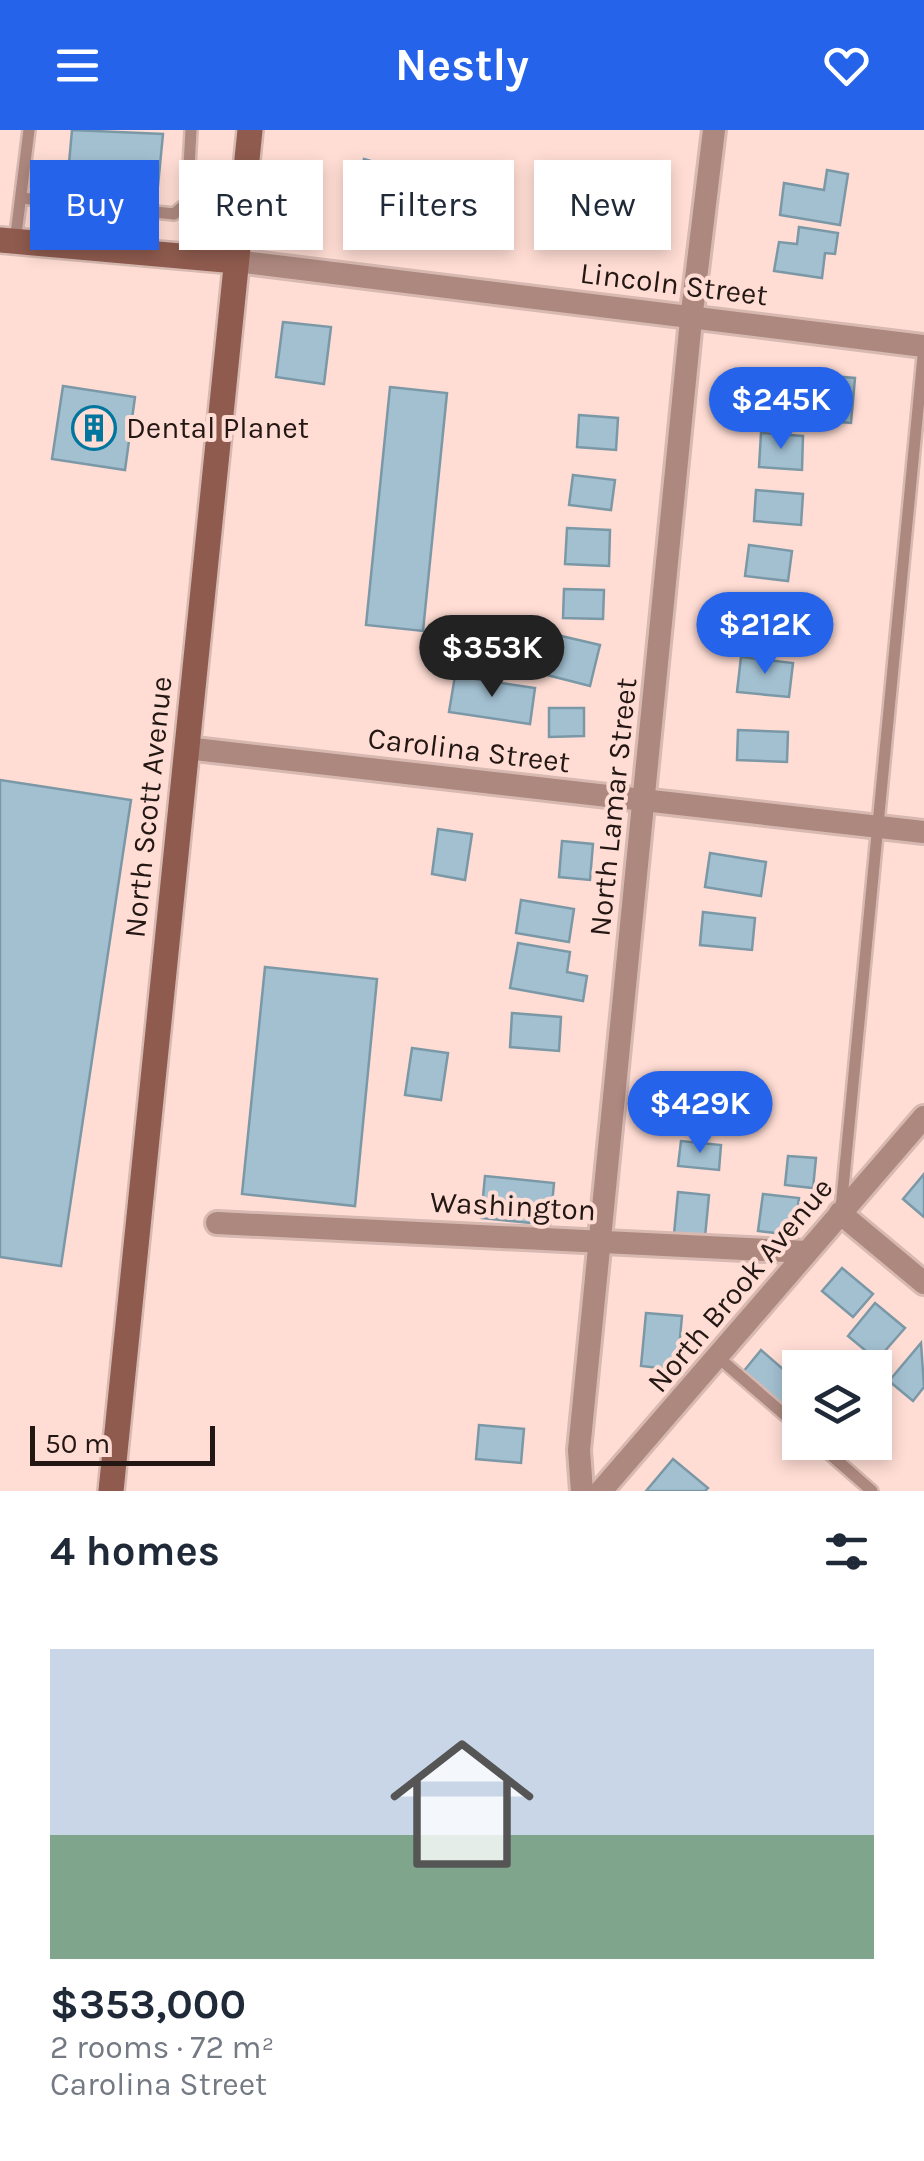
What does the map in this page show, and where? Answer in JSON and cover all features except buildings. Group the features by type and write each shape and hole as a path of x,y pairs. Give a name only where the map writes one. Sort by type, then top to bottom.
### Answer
{"main road":[{"name":"North Scott Avenue","path":"247,160 250,130"},
{"name":"Lincoln Street","path":"7,241 236,261"},
{"name":"North Scott Avenue","path":"111,1491 237,250"}],"street":[{"name":"North Lamar Street","path":"582,1491 579,1450 691,320 714,130"},
{"name":"Lincoln Street","path":"236,261 924,346"},
{"name":"Carolina Street","path":"186,748 924,832"},
{"name":"North Brook Avenue","path":"601,1491 924,1117"},
{"path":"840,1213 924,1284"},
{"name":"Washington","path":"216,1222 807,1252"}],"lane":[{"path":"7,241 21,198 29,130"},
{"path":"189,160 192,130"},
{"path":"21,198 30,199"},
{"path":"840,1213 924,346"},
{"path":"719,1358 782,1412"},
{"path":"837,1460 872,1491"}],"place":[{"name":"Dental Planet","path":"94,428"}]}
